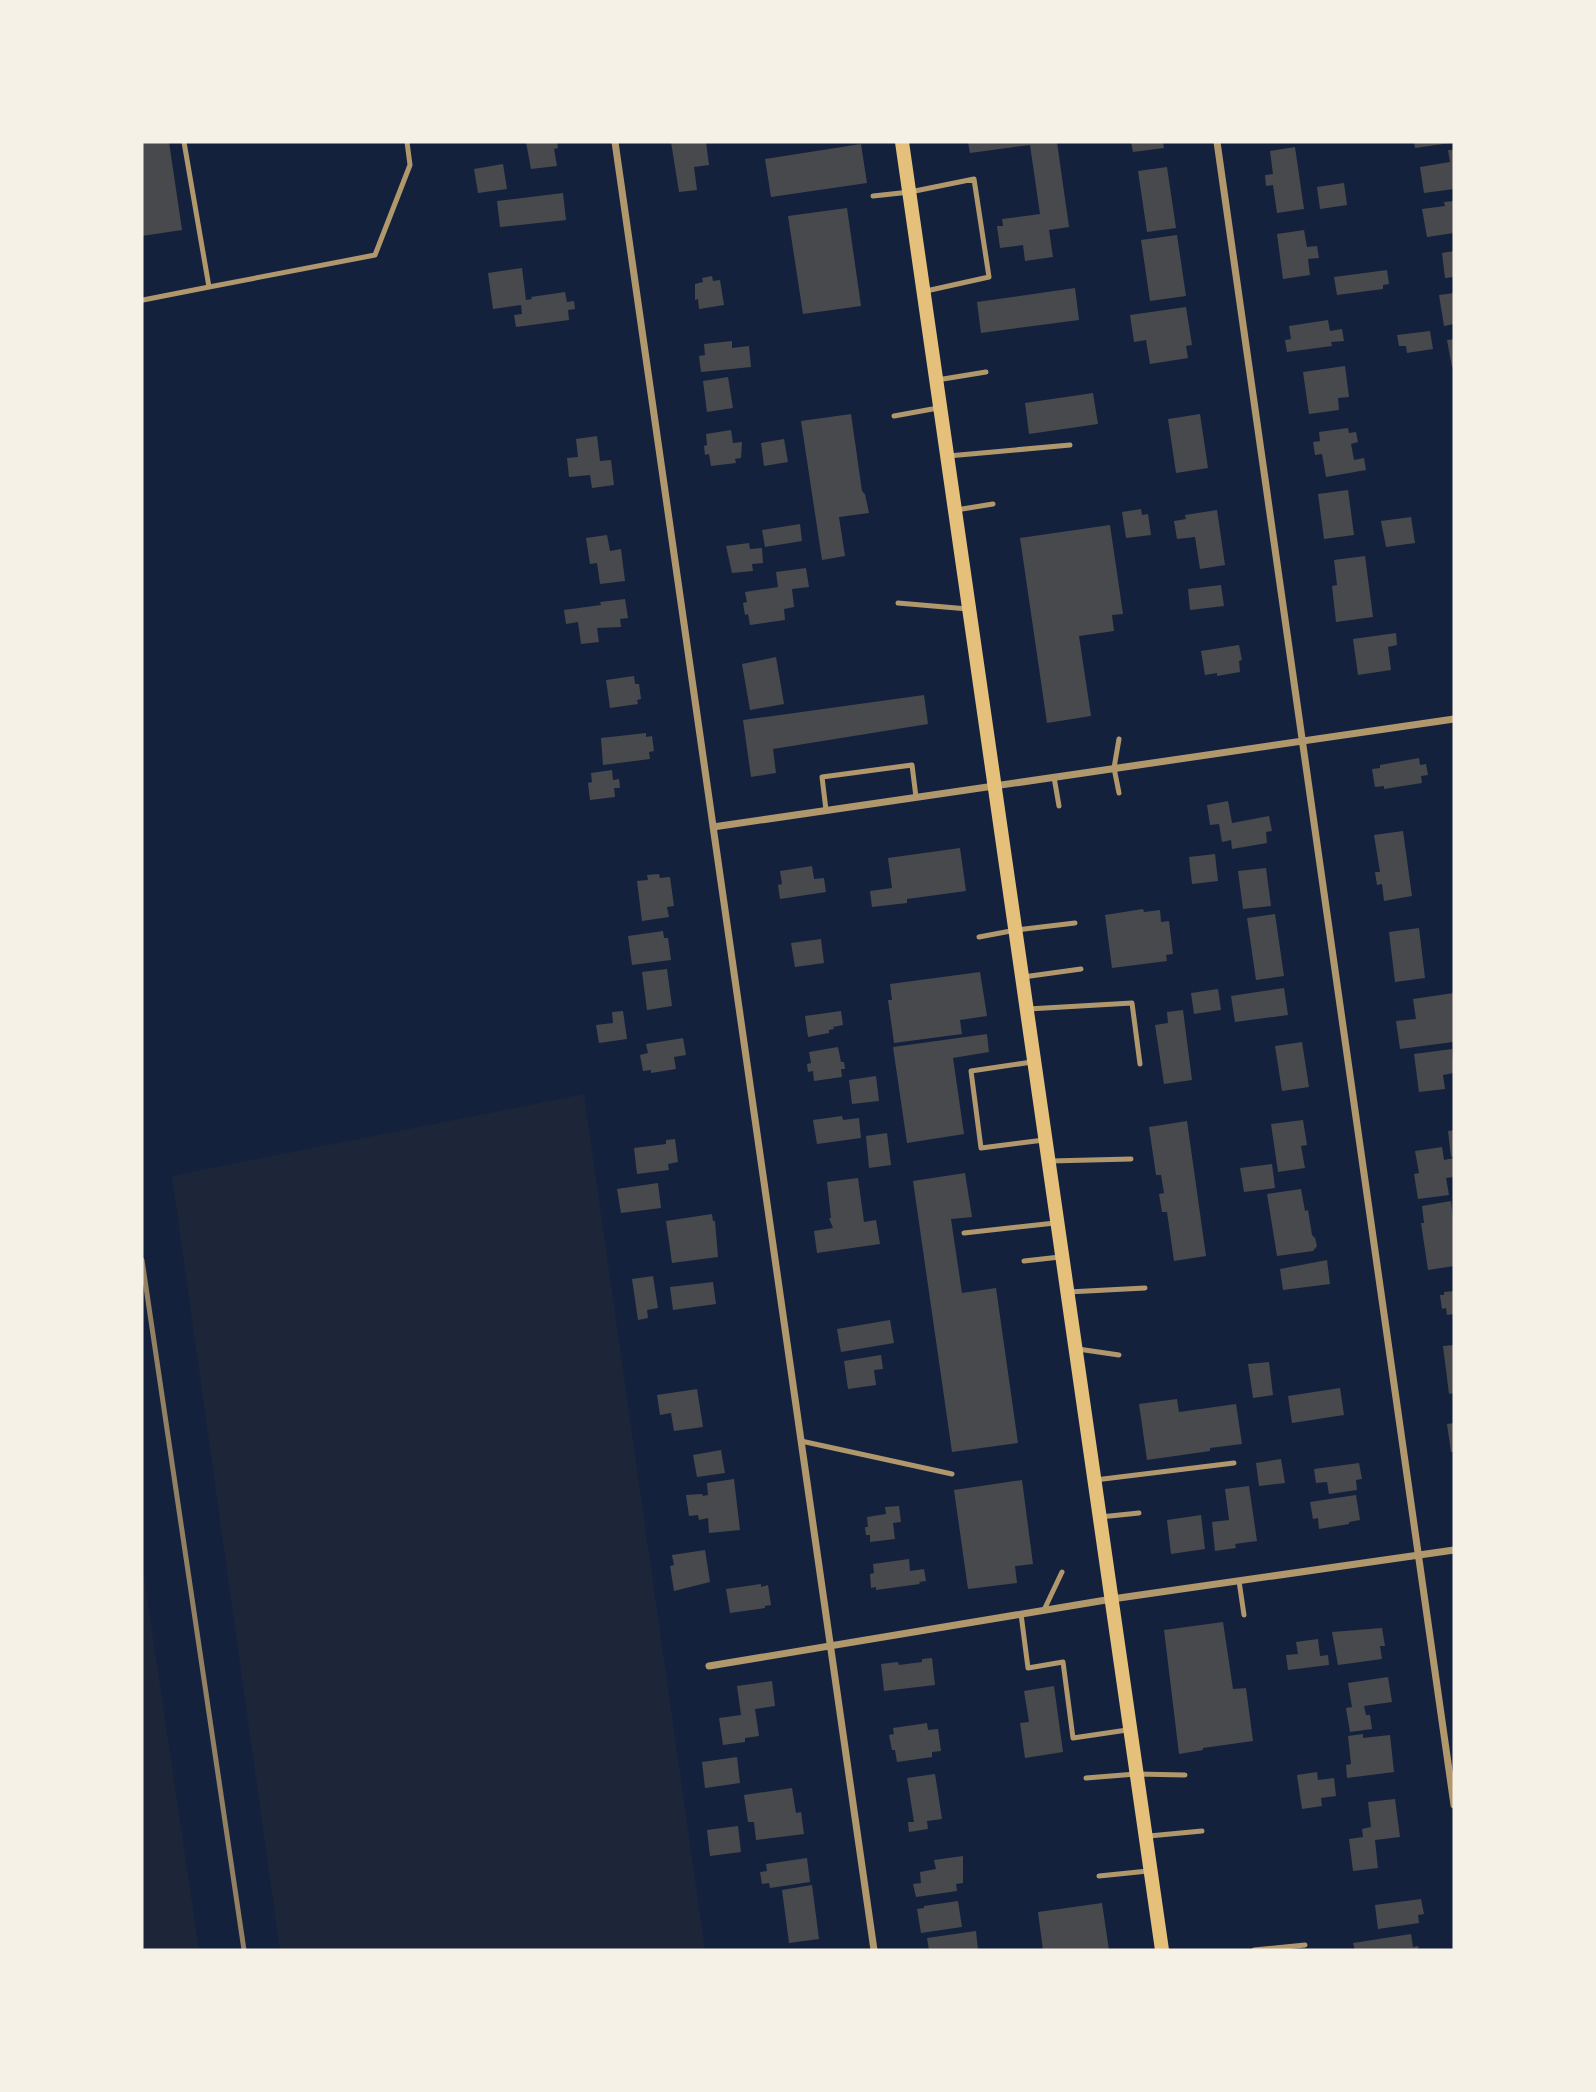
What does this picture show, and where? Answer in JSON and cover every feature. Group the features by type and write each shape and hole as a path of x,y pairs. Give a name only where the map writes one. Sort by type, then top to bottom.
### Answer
{"main road":[{"path":"902,142 1161,1950"}],"street":[{"path":"615,142 874,1950"},
{"path":"1217,142 1454,1805"},
{"path":"713,827 1454,719"},
{"path":"709,1666 1112,1599 1454,1550"}],"lane":[{"path":"184,142 209,287"},
{"path":"143,300 375,255 411,165 407,142"},
{"path":"873,196 974,180 989,277 924,292"},
{"path":"937,380 986,372"},
{"path":"894,416 941,408"},
{"path":"948,456 1070,445"},
{"path":"956,510 993,504"},
{"path":"898,603 970,609"},
{"path":"1119,739 1114,768 1119,793"},
{"path":"826,810 822,776 912,765 916,797"},
{"path":"1054,776 1059,806"},
{"path":"979,937 1075,923"},
{"path":"1023,977 1081,969"},
{"path":"1028,1009 1132,1003 1140,1064"},
{"path":"1035,1062 971,1070 981,1148 1046,1139"},
{"path":"1049,1161 1131,1159"},
{"path":"964,1233 1058,1223"},
{"path":"1024,1261 1063,1256"},
{"path":"1068,1292 1145,1289"},
{"path":"1076,1349 1119,1355"},
{"path":"801,1441 952,1474"},
{"path":"1095,1480 1234,1463"},
{"path":"1100,1517 1139,1513"},
{"path":"1044,1610 1062,1572"},
{"path":"1239,1581 1244,1615"},
{"path":"1021,1614 1028,1668 1063,1662 1073,1738 1130,1730"},
{"path":"1086,1778 1136,1774 1185,1775"},
{"path":"1145,1836 1202,1832"},
{"path":"1099,1876 1150,1871"},
{"path":"1254,1950 1305,1945"}],"shaded area":[{"path":"584,1094 705,1950 280,1950 172,1176"},
{"path":"142,1563 199,1950 142,1950"}],"building":[{"path":"142,142 169,142 182,230 142,236"},
{"path":"526,142 557,142 558,148 554,149 557,166 531,169"},
{"path":"671,142 706,142 709,165 694,167 697,190 679,192"},
{"path":"968,142 1057,142 1069,227 1049,230 1053,257 1025,261 1023,245 1000,248 997,226 1003,226 1002,219 1040,214 1030,145 970,153"},
{"path":"1131,142 1163,142 1164,148 1133,152"},
{"path":"1414,142 1450,142 1450,143 1415,148"},
{"path":"861,144 867,183 771,197 765,159"},
{"path":"1295,147 1304,209 1277,213 1273,185 1266,186 1265,175 1273,174 1270,151"},
{"path":"1448,150 1454,150 1454,189 1424,193 1420,167 1450,162"},
{"path":"503,164 507,189 478,193 474,169"},
{"path":"1167,167 1176,228 1147,232 1138,171"},
{"path":"1344,183 1347,205 1320,209 1317,187"},
{"path":"563,193 566,220 500,227 497,201"},
{"path":"1454,201 1454,233 1427,237 1422,209 1445,206 1444,202"},
{"path":"847,208 861,306 803,314 788,216"},
{"path":"1304,230 1307,247 1317,246 1319,258 1308,259 1310,275 1283,279 1277,234"},
{"path":"1177,235 1186,296 1150,301 1141,240"},
{"path":"1454,251 1454,277 1445,278 1442,253"},
{"path":"522,268 526,300 565,292 567,302 574,301 575,309 568,310 569,320 516,327 514,315 522,314 521,305 493,309 488,273"},
{"path":"1387,270 1389,284 1383,285 1383,289 1337,295 1334,277"},
{"path":"712,276 713,281 720,280 724,305 699,309 698,299 695,300 695,284 703,282 702,278"},
{"path":"1075,288 1079,320 981,333 977,302"},
{"path":"1454,293 1454,324 1444,326 1439,295"},
{"path":"1186,307 1192,345 1186,346 1188,358 1150,364 1146,340 1134,342 1130,315"},
{"path":"1328,320 1330,331 1342,329 1344,341 1331,342 1332,346 1287,352 1285,340 1291,339 1289,326"},
{"path":"1430,331 1433,349 1407,353 1406,346 1399,346 1397,335"},
{"path":"1454,339 1454,367 1452,367 1447,340"},
{"path":"732,341 732,348 749,346 751,367 701,372 699,356 705,355 704,344"},
{"path":"1345,366 1349,397 1338,398 1339,410 1309,414 1303,372"},
{"path":"728,377 733,408 707,412 703,381"},
{"path":"1093,393 1098,424 1029,434 1025,403"},
{"path":"851,414 862,491 869,513 839,517 845,556 822,560 801,421"},
{"path":"1200,414 1208,468 1176,473 1168,419"},
{"path":"1348,428 1349,433 1356,432 1358,442 1351,444 1354,460 1364,458 1366,470 1326,477 1322,454 1315,455 1313,442 1320,441 1319,432"},
{"path":"731,430 733,443 742,442 741,458 735,459 736,463 711,466 709,454 705,455 706,434"},
{"path":"597,436 600,461 611,460 614,485 592,488 590,475 569,477 567,458 578,457 576,439"},
{"path":"784,439 788,462 764,466 761,443"},
{"path":"1348,490 1354,535 1324,539 1318,494"},
{"path":"1141,509 1142,515 1148,514 1151,535 1126,538 1122,512"},
{"path":"1217,510 1225,565 1200,569 1195,537 1177,539 1174,521 1186,519 1185,515"},
{"path":"1411,517 1415,543 1386,547 1381,521"},
{"path":"800,524 802,541 765,547 762,530"},
{"path":"1110,525 1123,614 1112,615 1114,631 1079,636 1091,716 1047,723 1020,538"},
{"path":"607,535 610,551 621,549 625,581 600,584 597,563 590,564 586,538"},
{"path":"749,543 750,549 762,548 763,563 752,564 753,571 732,573 726,546"},
{"path":"1365,556 1373,617 1336,622 1332,586 1337,585 1334,560"},
{"path":"806,568 809,587 792,589 794,607 784,609 785,620 750,625 743,603 747,602 745,592 778,587 776,572"},
{"path":"1221,585 1224,606 1190,610 1188,589"},
{"path":"625,599 628,618 620,619 621,627 597,628 599,642 581,644 578,622 566,624 564,610"},
{"path":"1396,633 1397,645 1388,647 1391,670 1358,675 1353,639"},
{"path":"1239,645 1242,660 1239,661 1240,672 1205,675 1201,651"},
{"path":"776,657 784,704 750,710 742,664"},
{"path":"634,676 635,684 639,684 641,699 637,700 638,704 610,708 606,680"},
{"path":"924,695 928,724 773,749 776,773 751,777 743,720"},
{"path":"646,733 646,737 652,736 654,751 649,752 650,759 603,765 601,738"},
{"path":"1419,758 1420,765 1426,764 1428,775 1421,776 1422,783 1384,789 1384,786 1375,787 1372,769"},
{"path":"612,770 613,780 619,779 620,788 614,788 615,797 590,800 588,783 592,782 591,773"},
{"path":"1228,801 1232,823 1269,816 1272,831 1266,832 1267,843 1232,849 1231,840 1222,842 1219,824 1210,825 1207,805"},
{"path":"1403,831 1412,896 1384,901 1382,884 1377,885 1375,872 1380,872 1374,835"},
{"path":"960,848 966,891 872,907 870,891 892,888 888,858"},
{"path":"1215,854 1218,881 1192,884 1189,857"},
{"path":"812,866 814,879 824,878 826,892 780,899 780,871"},
{"path":"1266,868 1271,906 1243,909 1238,871"},
{"path":"659,874 660,878 670,877 674,906 667,907 669,917 642,921 637,881 648,880 647,875"},
{"path":"1143,909 1144,912 1160,910 1161,922 1169,921 1173,954 1166,955 1167,961 1112,968 1105,915"},
{"path":"1275,914 1284,976 1256,980 1247,918"},
{"path":"1419,928 1425,978 1395,982 1389,932"},
{"path":"663,931 664,938 668,938 671,960 632,965 628,936"},
{"path":"821,939 824,963 795,967 791,943"},
{"path":"667,969 672,1006 647,1010 642,972"},
{"path":"980,972 987,1016 960,1020 962,1034 894,1043 888,1000 892,1000 890,984"},
{"path":"1284,988 1288,1015 1235,1022 1231,996"},
{"path":"1218,989 1221,1010 1194,1014 1191,993"},
{"path":"1454,993 1453,1042 1400,1049 1396,1021 1416,1019 1413,999"},
{"path":"1183,1010 1192,1080 1164,1084 1155,1025 1168,1023 1167,1012"},
{"path":"623,1011 627,1039 599,1043 596,1025 613,1023 612,1012"},
{"path":"841,1011 843,1025 833,1027 829,1033 808,1037 805,1016"},
{"path":"987,1034 989,1052 953,1058 964,1134 907,1143 893,1047"},
{"path":"683,1038 686,1055 674,1057 676,1069 651,1073 651,1070 643,1071 640,1055 648,1053 646,1044"},
{"path":"1302,1042 1309,1087 1282,1091 1275,1046"},
{"path":"838,1047 845,1069 841,1069 842,1077 814,1081 813,1071 808,1072 807,1064 811,1063 809,1052"},
{"path":"1452,1049 1454,1073 1443,1075 1445,1089 1419,1092 1414,1054"},
{"path":"876,1076 879,1101 852,1104 849,1080"},
{"path":"842,1116 843,1120 859,1118 861,1138 817,1144 813,1120"},
{"path":"1303,1120 1307,1145 1301,1146 1305,1168 1278,1172 1271,1124"},
{"path":"1187,1121 1206,1256 1174,1261 1167,1212 1162,1212 1159,1194 1164,1193 1161,1175 1156,1175 1149,1127"},
{"path":"1454,1130 1454,1156 1451,1157 1448,1131"},
{"path":"887,1133 891,1165 869,1168 866,1136"},
{"path":"675,1139 678,1162 668,1164 669,1170 637,1174 634,1148 666,1144 666,1140"},
{"path":"1442,1147 1444,1160 1454,1158 1454,1177 1446,1178 1449,1195 1418,1199 1414,1174 1419,1173 1415,1151"},
{"path":"1272,1164 1275,1188 1244,1192 1240,1168"},
{"path":"965,1173 972,1217 951,1219 962,1293 996,1288 1018,1443 952,1452 913,1181"},
{"path":"858,1178 864,1222 876,1220 880,1244 817,1253 814,1231 833,1228 829,1218 827,1182"},
{"path":"658,1183 661,1208 621,1213 617,1189"},
{"path":"1301,1189 1317,1246 1313,1251 1277,1256 1267,1194"},
{"path":"1451,1201 1454,1266 1428,1270 1421,1223 1424,1223 1422,1206"},
{"path":"712,1214 718,1257 672,1263 666,1221"},
{"path":"1327,1260 1330,1284 1283,1290 1280,1269"},
{"path":"653,1276 658,1308 647,1310 648,1318 638,1320 632,1279"},
{"path":"713,1282 716,1304 673,1310 670,1287"},
{"path":"1454,1291 1454,1314 1447,1315 1446,1308 1442,1309 1440,1295"},
{"path":"890,1320 894,1343 841,1352 837,1329"},
{"path":"1454,1345 1454,1393 1449,1394 1443,1346"},
{"path":"881,1355 883,1369 874,1370 876,1385 848,1389 844,1361"},
{"path":"1269,1362 1273,1395 1253,1398 1248,1364"},
{"path":"1340,1388 1344,1415 1292,1423 1288,1396"},
{"path":"697,1389 703,1427 674,1431 671,1413 660,1415 657,1395"},
{"path":"1177,1399 1179,1412 1236,1404 1242,1444 1147,1460 1139,1404"},
{"path":"1454,1423 1454,1452 1451,1452 1447,1424"},
{"path":"721,1450 725,1473 697,1477 693,1455"},
{"path":"1281,1459 1285,1483 1259,1486 1256,1463"},
{"path":"1359,1463 1362,1479 1356,1480 1357,1490 1329,1494 1327,1482 1316,1483 1314,1469"},
{"path":"734,1479 740,1530 709,1533 708,1518 699,1520 698,1515 689,1516 686,1495 708,1495 707,1483"},
{"path":"1022,1480 1033,1564 1015,1566 1017,1583 968,1589 954,1490"},
{"path":"1249,1486 1257,1541 1235,1544 1236,1548 1215,1551 1212,1522 1229,1520 1225,1489"},
{"path":"1356,1495 1360,1520 1319,1529 1318,1518 1313,1519 1310,1502"},
{"path":"899,1506 901,1522 893,1523 895,1539 870,1542 870,1535 866,1535 865,1527 868,1527 867,1517 886,1514 885,1507"},
{"path":"1201,1515 1205,1549 1171,1554 1167,1520"},
{"path":"705,1550 710,1582 674,1591 670,1566 674,1565 672,1555"},
{"path":"909,1559 910,1571 924,1569 926,1581 876,1590 876,1587 871,1588 870,1574 874,1573 873,1564"},
{"path":"761,1584 761,1587 768,1585 771,1605 730,1613 726,1589"},
{"path":"1223,1622 1233,1689 1246,1688 1253,1741 1179,1754 1164,1630"},
{"path":"1382,1628 1385,1646 1380,1646 1382,1659 1338,1665 1332,1632"},
{"path":"1318,1639 1320,1656 1328,1655 1329,1665 1288,1670 1286,1655 1298,1654 1296,1642"},
{"path":"932,1658 935,1685 884,1691 881,1664 898,1662 899,1665"},
{"path":"1388,1677 1392,1702 1364,1706 1366,1715 1370,1715 1372,1729 1350,1732 1346,1708 1352,1707 1348,1683"},
{"path":"772,1681 775,1706 755,1709 759,1736 745,1738 745,1742 723,1745 719,1718 741,1715 737,1686"},
{"path":"1054,1686 1063,1752 1025,1758 1020,1723 1029,1722 1024,1691"},
{"path":"927,1723 928,1730 938,1729 941,1751 932,1752 932,1757 897,1762 889,1735 894,1734 893,1728"},
{"path":"1363,1734 1363,1738 1390,1735 1394,1772 1347,1778 1346,1765 1351,1764 1348,1736"},
{"path":"737,1757 740,1783 705,1788 702,1762"},
{"path":"1317,1772 1318,1780 1334,1778 1336,1796 1321,1798 1322,1806 1302,1809 1297,1775"},
{"path":"935,1774 942,1819 927,1821 928,1829 909,1832 908,1822 914,1822 907,1778"},
{"path":"792,1788 796,1813 801,1812 804,1834 756,1840 754,1822 748,1822 744,1795"},
{"path":"1395,1799 1400,1837 1375,1840 1378,1868 1353,1871 1349,1839 1363,1837 1362,1829 1371,1827 1368,1802"},
{"path":"738,1826 741,1852 710,1856 707,1830"},
{"path":"963,1856 963,1883 956,1884 957,1891 916,1897 913,1884 921,1883 920,1872 936,1869 934,1860"},
{"path":"807,1858 810,1882 770,1888 769,1883 762,1884 760,1872 767,1871 766,1864"},
{"path":"812,1885 819,1939 789,1943 782,1890"},
{"path":"1421,1899 1424,1914 1418,1915 1419,1923 1378,1929 1375,1905"},
{"path":"958,1901 962,1927 921,1933 917,1909"},
{"path":"1102,1903 1109,1950 1043,1950 1038,1912"},
{"path":"976,1931 978,1950 929,1950 927,1938"},
{"path":"1411,1934 1413,1947 1418,1946 1419,1950 1355,1950 1353,1943"}],"railway":[{"path":"142,1260 244,1950"}]}
